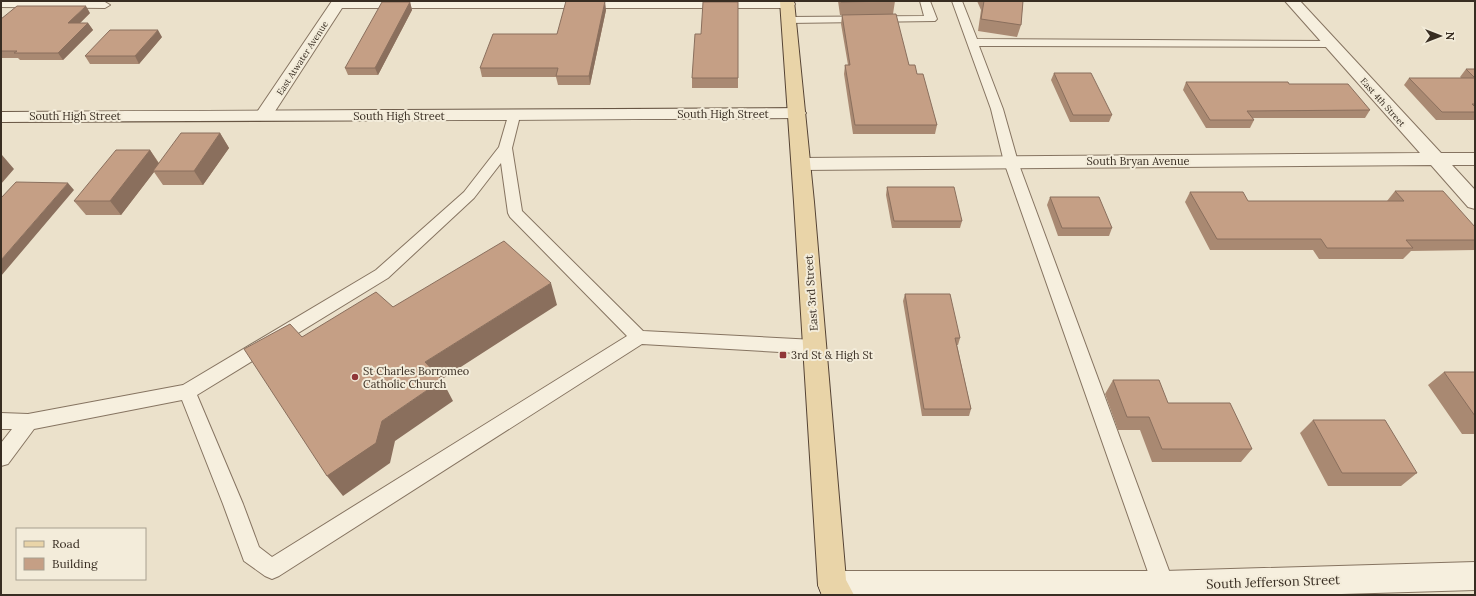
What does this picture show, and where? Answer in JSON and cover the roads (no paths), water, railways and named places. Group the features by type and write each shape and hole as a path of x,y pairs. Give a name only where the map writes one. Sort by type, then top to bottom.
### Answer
{"main road":[{"name":"East 3rd Street","path":"788,8 815,347 832,592"}],"street":[{"path":"1,4 4,1"},
{"name":"East 4th Street","path":"1292,1 1475,202"},
{"path":"338,2 788,8"},
{"name":"East Atwater Avenue","path":"264,115 338,2"},
{"name":"South High Street","path":"1,117 264,115 514,116 797,113"},
{"name":"South Bryan Avenue","path":"801,164 1475,159"},
{"name":"South Jefferson Street","path":"832,592 1166,590 1475,576"}],"lane":[{"path":"788,8 931,19 925,1"},
{"path":"956,1 997,109 1011,162 1166,590"},
{"path":"1,4 105,4"},
{"path":"972,42 1331,44"},
{"path":"1,421 28,422 187,392 382,274 469,195 505,148 514,116"},
{"path":"505,148 515,213 639,337"},
{"path":"187,392 233,504 251,554 272,569 639,337 815,347"},
{"path":"1,458 28,422"}],"place":[{"name":"3rd St & High St","path":"783,355"},
{"name":"St Charles Borromeo Catholic Church","path":"355,377"}]}
